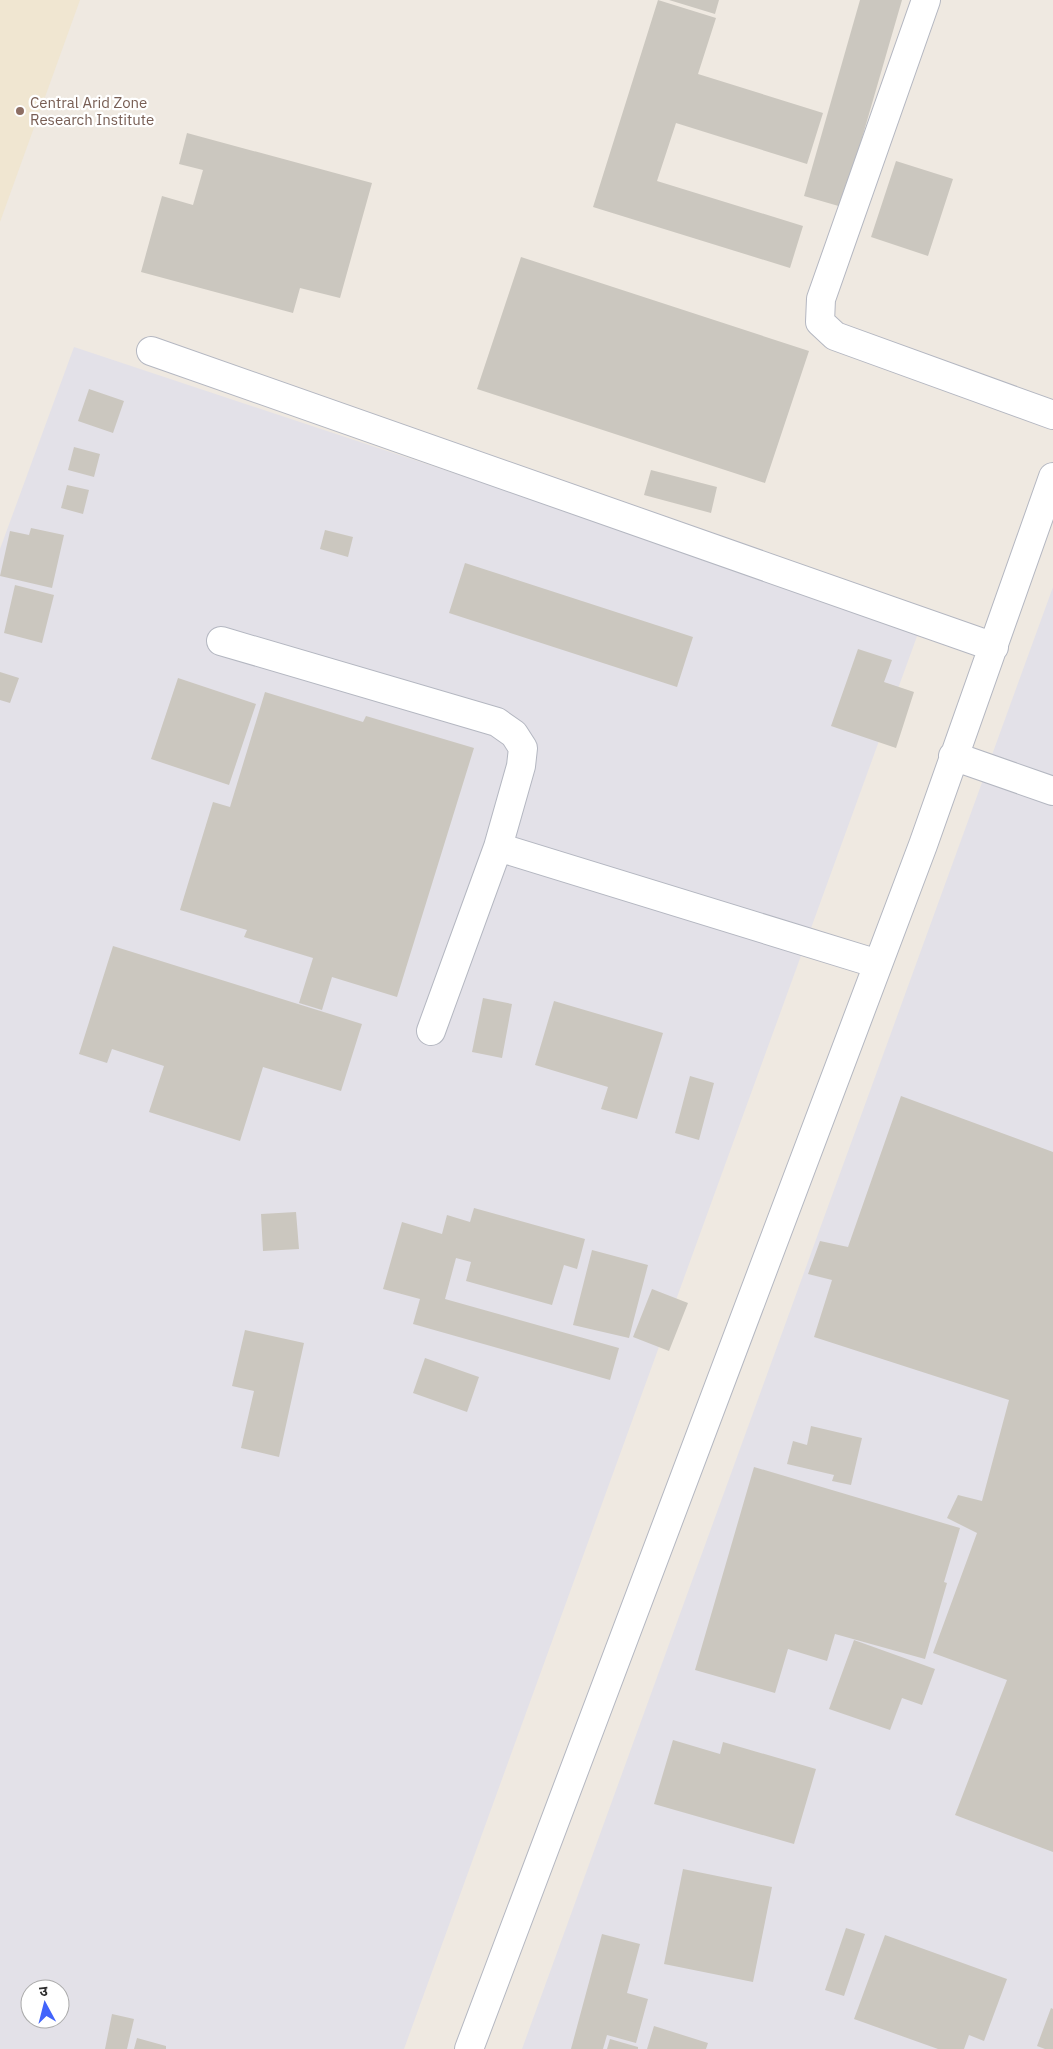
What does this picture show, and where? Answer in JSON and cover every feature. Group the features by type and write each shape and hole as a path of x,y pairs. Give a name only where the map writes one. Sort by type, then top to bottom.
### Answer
{"street":[{"path":"926,0 821,299 820,322 835,336 1053,415"},
{"path":"151,351 994,647"},
{"path":"469,2049 878,964 994,647 1053,477"},
{"path":"221,640 497,722 514,734 523,748 521,766 498,848 431,1031"},
{"path":"953,756 1053,792"},
{"path":"498,848 878,964"}],"shaded area":[{"name":"Central Arid Zone Research Institute","path":"0,0 80,0 0,222"},
{"path":"74,347 920,628 404,2049 0,2049 0,549"},
{"path":"1053,587 1053,2049 522,2049"}],"building":[{"path":"658,0 716,18 698,74 823,113 807,164 676,123 657,181 803,226 790,268 593,207"},
{"path":"669,0 719,0 715,14"},
{"path":"860,0 902,0 842,207 804,196"},
{"path":"187,133 372,183 340,298 300,288 293,313 141,272 162,196 193,205 203,170 179,164"},
{"path":"896,161 953,179 928,256 871,237"},
{"path":"521,257 809,351 765,483 477,389"},
{"path":"89,389 124,401 113,433 78,421"},
{"path":"74,447 100,454 94,477 68,470"},
{"path":"651,470 717,487 711,513 644,495"},
{"path":"67,485 89,490 83,514 61,508"},
{"path":"31,528 64,535 52,588 0,576 10,531 29,535"},
{"path":"325,530 353,537 348,557 320,549"},
{"path":"465,563 693,637 677,687 449,613"},
{"path":"15,585 54,595 42,643 4,633"},
{"path":"858,649 892,660 884,682 914,692 896,748 831,726"},
{"path":"0,672 19,678 10,703 0,700"},
{"path":"178,678 256,704 229,785 151,759"},
{"path":"265,692 363,722 366,716 474,748 397,997 332,977 322,1010 299,1003 313,958 244,937 247,930 180,910 213,802 230,807"},
{"path":"113,946 362,1024 341,1091 263,1067 240,1141 149,1112 164,1066 112,1049 107,1063 79,1054"},
{"path":"483,998 512,1004 502,1058 472,1052"},
{"path":"554,1001 663,1033 637,1119 601,1109 608,1087 535,1065"},
{"path":"690,1076 714,1083 699,1140 675,1133"},
{"path":"901,1096 1053,1152 1053,1852 955,1815 1007,1680 933,1653 977,1533 947,1518 958,1495 982,1501 1009,1400 814,1337 832,1280 808,1274 820,1241 848,1247"},
{"path":"474,1208 585,1239 577,1269 564,1265 552,1305 466,1281 471,1262 456,1258 445,1299 619,1348 610,1380 413,1324 420,1299 383,1289 402,1222 442,1234 447,1215 470,1222"},
{"path":"296,1212 299,1249 263,1251 261,1214"},
{"path":"592,1250 648,1265 629,1338 573,1325"},
{"path":"652,1289 688,1303 669,1351 633,1337"},
{"path":"245,1330 304,1343 279,1457 241,1448 254,1391 232,1386"},
{"path":"425,1358 479,1377 467,1412 413,1393"},
{"path":"811,1426 862,1438 851,1485 832,1481 834,1475 787,1464 793,1441 807,1445"},
{"path":"754,1467 960,1528 944,1582 947,1583 925,1659 835,1634 827,1661 788,1649 775,1693 695,1670"},
{"path":"854,1640 935,1669 922,1705 902,1698 890,1730 829,1709"},
{"path":"673,1740 720,1754 723,1742 816,1769 794,1844 654,1804"},
{"path":"683,1869 772,1887 753,1982 664,1964"},
{"path":"846,1928 865,1934 844,1996 825,1990"},
{"path":"602,1934 640,1944 627,1993 648,1999 636,2043 607,2035 603,2049 571,2049"},
{"path":"885,1935 1007,1979 984,2041 969,2035 964,2049 938,2049 854,2019"},
{"path":"1051,2008 1053,2009 1053,2049 1045,2049 1037,2046"},
{"path":"112,2014 134,2019 127,2049 105,2049"},
{"path":"654,2026 708,2043 706,2049 647,2049"},
{"path":"137,2038 166,2046 166,2049 134,2049"},
{"path":"610,2039 638,2047 638,2049 607,2049"}],"place":[{"name":"Central Arid Zone Research Institute","path":"20,111"}]}
